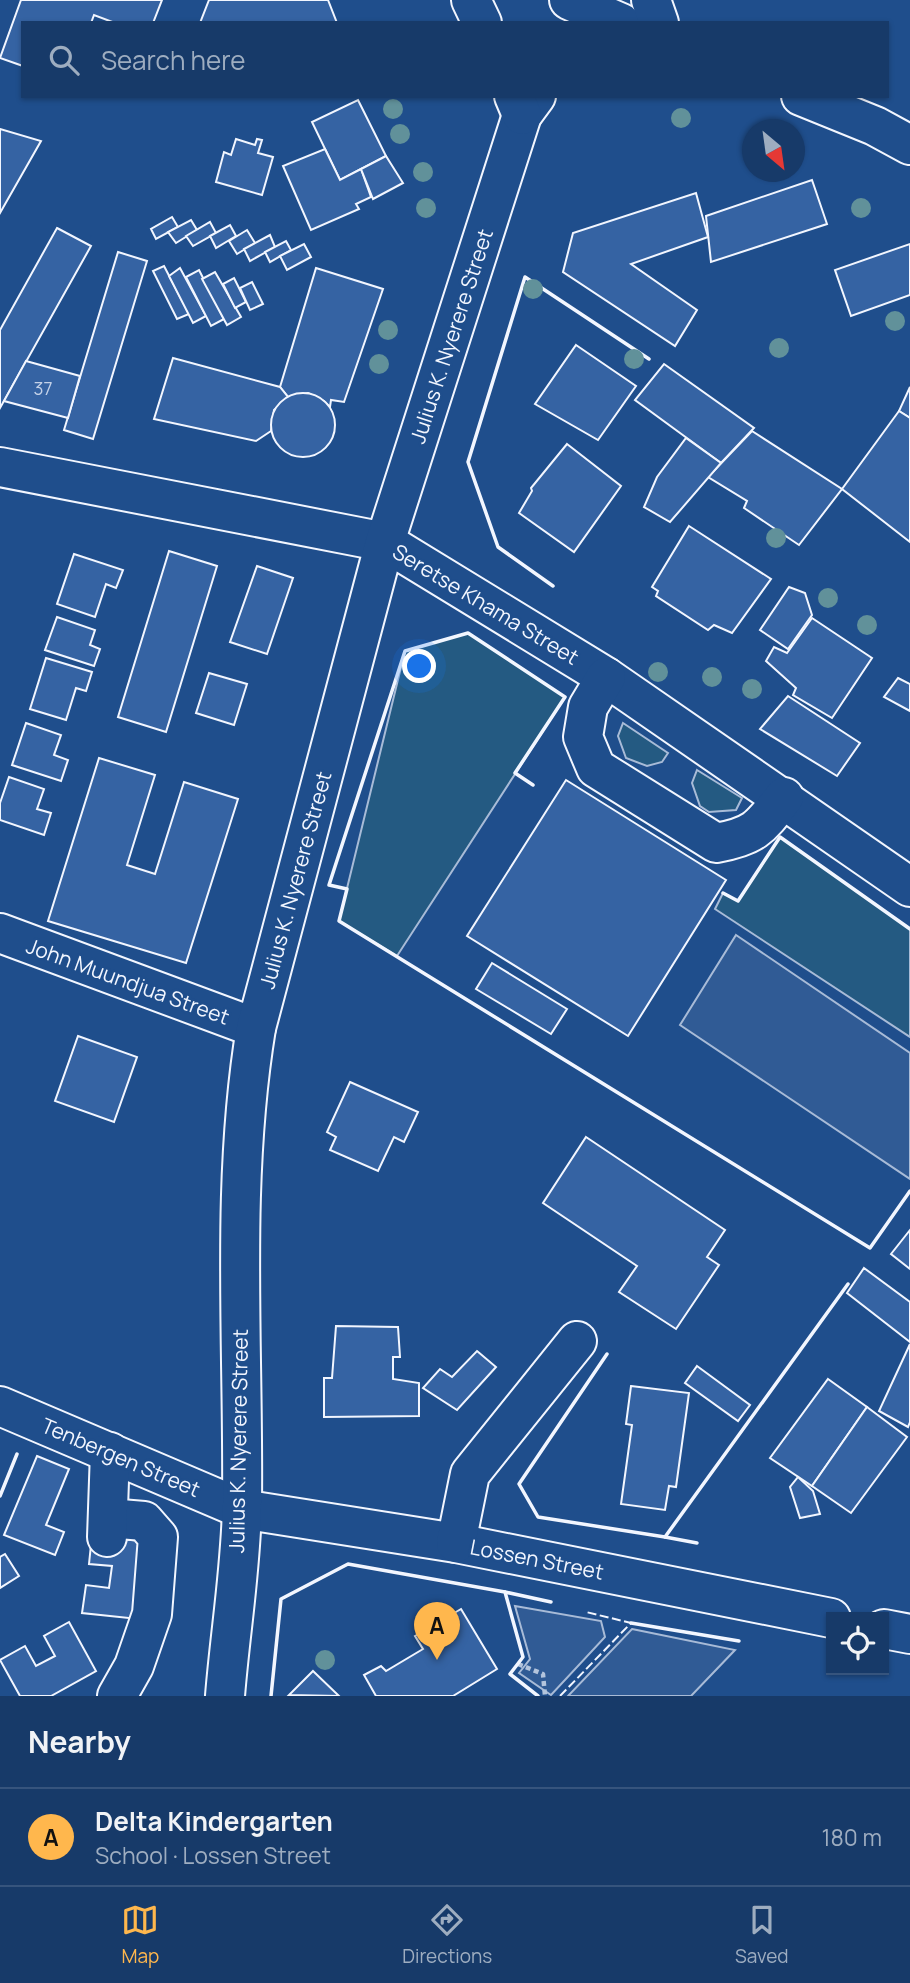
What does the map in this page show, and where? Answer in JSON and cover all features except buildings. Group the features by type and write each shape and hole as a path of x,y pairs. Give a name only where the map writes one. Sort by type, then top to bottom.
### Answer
{"street":[{"path":"471,0 481,21"},
{"path":"651,0 658,21"},
{"path":"577,7 616,21"},
{"path":"806,98 876,126 910,145"},
{"name":"Julius K. Nyerere Street","path":"225,1696 242,1508 239,1202 246,1087 256,1028 385,542 531,101"},
{"name":"Seretse Khama Street","path":"0,467 385,542 606,677 784,797 910,887"},
{"path":"606,677 588,708 583,737 596,768 716,844 746,838 766,820 784,797"},
{"name":"John Muundjua Street","path":"0,933 256,1028"},
{"path":"456,1543 470,1474 577,1341"},
{"name":"Tenbergen Street","path":"0,1406 242,1508"},
{"path":"110,1452 107,1528 144,1521 158,1537 152,1614 134,1666 117,1696"},
{"name":"Lossen Street","path":"242,1508 456,1543 826,1617"},
{"path":"889,1630 910,1634"}],"path":[{"path":"518,1664 542,1674 545,1696"}],"shaded area":[{"path":"468,633 565,697 397,956 339,921 405,651"},
{"path":"623,723 668,753 662,762 647,766 626,758 618,736"},
{"path":"697,770 742,798 736,810 709,812 700,806 692,783"},
{"path":"780,837 910,929 910,1037 715,909 723,893 738,901"},
{"path":"736,935 910,1053 910,1179 680,1025"},
{"path":"515,1606 601,1621 605,1637 551,1695 519,1673 530,1659"},
{"path":"632,1629 735,1650 691,1696 568,1696"}],"fence":[{"path":"560,1696 631,1623 586,1612"}],"wall":[{"path":"553,586 498,547 468,462 525,277 649,359"},
{"path":"533,785 515,773 565,697 468,633 405,651 329,885 347,889 339,921 870,1248 910,1191"},
{"path":"723,893 738,901 780,837 910,929"},
{"path":"607,1354 519,1484 538,1517 665,1537 848,1284"},
{"path":"0,1496 17,1454"},
{"path":"665,1537 697,1543"},
{"path":"271,1696 281,1599 348,1564 505,1592 523,1657 510,1674 538,1696"},
{"path":"505,1592 551,1602"},
{"path":"631,1623 739,1641"}],"place":[{"name":"Delta Kindergarten","path":"437,1660"}]}
